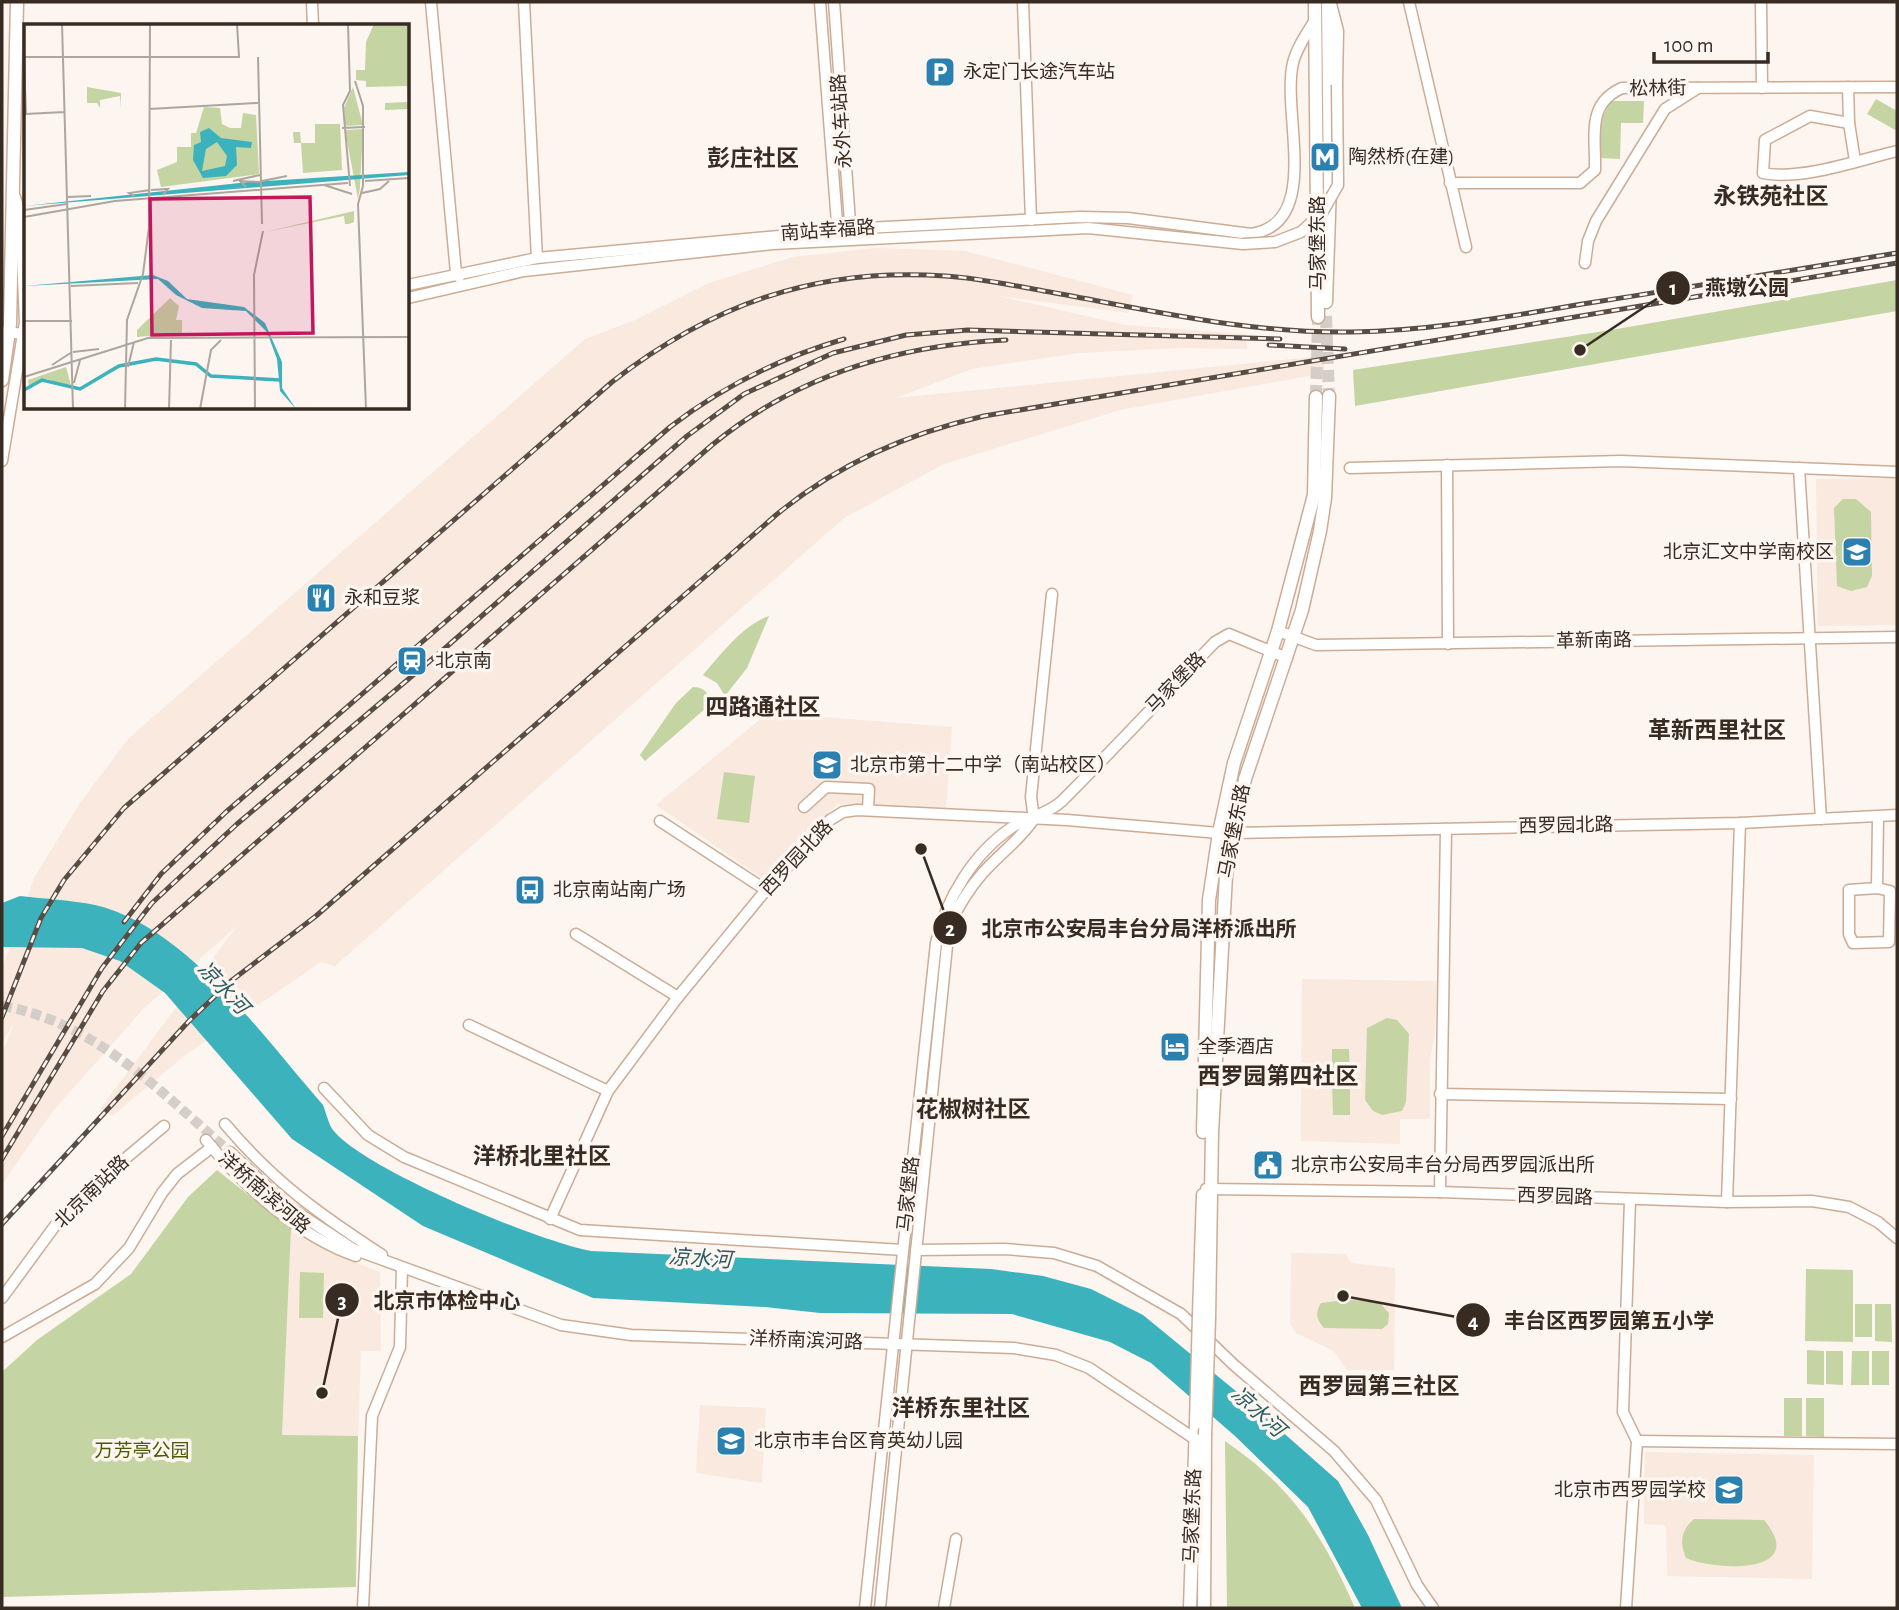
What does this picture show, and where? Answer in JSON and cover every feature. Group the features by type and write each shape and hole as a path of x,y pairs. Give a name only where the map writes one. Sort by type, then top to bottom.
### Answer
{"main road":[{"path":"2,380 13,191 17,2"},
{"name":"马家堡东路","path":"1315,2 1322,317 1330,187 1329,2"},
{"name":"马家堡东路","path":"1204,1608 1200,1437 1196,1423 1204,1316 1209,900 1219,833 1234,763 1279,631 1314,495 1322,397 1325,498 1294,635 1245,779 1221,921 1207,1189"},
{"path":"1200,1437 1204,1316"},
{"name":"马家堡东路","path":"1190,1608 1200,1437"}],"street":[{"path":"312,2 313,24"},
{"path":"431,2 456,273 465,286"},
{"path":"524,2 537,258"},
{"name":"永外车站路","path":"820,2 844,235"},
{"name":"永外车站路","path":"834,2 844,235"},
{"path":"1023,2 1031,220"},
{"path":"844,235 1088,228 1242,244 1275,243 1301,232 1322,213 1338,185 1338,31 1329,2"},
{"path":"1409,2 1466,247"},
{"path":"1761,2 1762,88"},
{"name":"南站幸福路","path":"410,284 537,258 1031,220 1128,218 1251,234 1275,227 1287,215 1294,187 1290,85 1293,61 1316,18"},
{"path":"1848,87 1849,123 1855,161"},
{"name":"松林街","path":"1450,183 1580,183 1595,170 1597,110 1605,96 1622,88 1897,87"},
{"path":"1585,263 1588,241 1596,220 1665,109 1698,88"},
{"path":"1849,123 1810,116 1791,123 1765,140 1763,173 1780,177 1897,152"},
{"path":"13,191 20,213 24,285"},
{"name":"南站幸福路","path":"410,298 546,268 597,265 844,235"},
{"path":"6,329 24,322"},
{"path":"6,329 24,335"},
{"path":"2,461 24,340"},
{"path":"1350,468 1621,461 1897,472"},
{"path":"1447,465 1448,644"},
{"path":"1799,468 1821,819"},
{"path":"1034,819 1031,797 1052,594"},
{"name":"革新南路","path":"1279,631 1316,645 1897,637"},
{"name":"马家堡路","path":"865,1608 936,943 942,920 956,890 973,866 1011,828 1034,819 1059,804 1215,642 1228,634 1272,652"},
{"path":"1272,652 1286,658"},
{"path":"804,807 826,787 859,788 869,789 868,810"},
{"name":"西罗园北路","path":"550,1219 608,1091 678,996 765,890 830,820 843,812 868,810 1034,819 1219,833"},
{"name":"西罗园北路","path":"1234,833 1740,823 1897,815"},
{"path":"1877,888 1878,818"},
{"name":"马家堡路","path":"880,1608 949,926 962,899 982,874 1024,834 1034,819"},
{"path":"660,821 765,890"},
{"path":"1727,1202 1740,823"},
{"path":"1440,1192 1446,829"},
{"path":"1877,888 1890,891 1889,942 1853,943 1849,934 1849,890 1877,888"},
{"path":"576,934 678,996"},
{"path":"468,1025 608,1091"},
{"path":"324,1088 368,1135 404,1157 580,1230 606,1234 903,1250"},
{"path":"1440,1094 1731,1099"},
{"name":"洋桥南滨河路","path":"225,1124 252,1156 289,1191 402,1268"},
{"name":"北京南站路","path":"2,1298 65,1215 88,1190 164,1126"},
{"name":"洋桥南滨河路","path":"2,1337 95,1284 129,1248 162,1193 177,1174 209,1144 268,1202 303,1230 331,1247 380,1265 402,1268"},
{"name":"洋桥南滨河路","path":"230,1152 286,1205 354,1249 561,1325 599,1332 1014,1348 1056,1354 1089,1368 1200,1437"},
{"name":"西罗园路","path":"1207,1189 1440,1192 1727,1202 1812,1201 1849,1207 1878,1222 1897,1238"},
{"path":"1626,1608 1637,1441 1623,1412 1630,1200"},
{"path":"915,1250 1005,1249 1054,1253 1097,1266 1181,1314 1234,1365 1334,1451 1376,1500 1417,1585 1433,1608"},
{"path":"363,1608 372,1416 400,1347 402,1268"},
{"path":"1637,1441 1897,1444"},
{"path":"944,1608 956,1539"}],"shaded area":[{"path":"876,248 965,251 1133,295 1128,313 998,296 1125,325 1246,334 1247,349 1178,348 1079,353 971,369 896,398 1324,356 1325,373 1120,410 944,464 844,518 335,966 321,962 184,1056 112,1116 101,1108 237,926 144,1008 53,1111 2,1184 2,1054 14,1023 2,1043 2,970 34,878 80,803 128,739 585,339 635,320 709,283 793,257"},
{"name":"北京汇文中学南校区","path":"1897,478 1897,625 1818,626 1816,479"},
{"name":"北京市第十二中学（南站校区）","path":"768,713 952,727 946,808 837,804 766,881 656,805"},
{"path":"1302,979 1437,981 1435,1033 1430,1060 1430,1119 1400,1119 1400,1144 1301,1141"},
{"path":"291,1229 326,1251 380,1272 381,1351 361,1351 358,1436 282,1436"},
{"path":"1291,1253 1345,1254 1351,1263 1395,1268 1394,1370 1347,1370 1334,1351 1296,1333 1290,1324"},
{"name":"北京市丰台区育英幼儿园","path":"700,1405 766,1408 762,1483 696,1473"},
{"name":"北京市西罗园学校","path":"1645,1452 1814,1455 1812,1579 1667,1576 1666,1525 1644,1524"}],"green space":[{"path":"1876,99 1897,111 1897,131 1867,114"},
{"path":"1611,101 1644,101 1643,123 1621,123 1620,159 1599,158 1600,122"},
{"path":"1897,280 1897,311 1355,406 1353,370 1617,329"},
{"path":"1843,499 1856,499 1871,512 1872,576 1867,587 1851,591 1837,586 1834,508"},
{"path":"769,616 747,668 725,696 717,683 703,675 741,633"},
{"path":"693,687 702,689 707,694 710,699 706,708 645,761 640,755 676,703"},
{"path":"724,772 755,776 749,823 717,819"},
{"path":"1387,1018 1397,1020 1409,1034 1406,1102 1402,1111 1382,1115 1373,1111 1365,1100 1367,1028"},
{"path":"1332,1049 1349,1049 1350,1081 1332,1081"},
{"path":"1332,1083 1350,1083 1350,1115 1333,1115"},
{"name":"万芳亭公园","path":"217,1170 291,1229 282,1435 358,1436 356,1587 2,1597 2,1372 37,1340 131,1274 188,1197"},
{"path":"1806,1269 1853,1270 1853,1342 1805,1341"},
{"path":"300,1272 324,1273 323,1318 299,1318"},
{"path":"1344,1300 1378,1301 1389,1313 1388,1324 1382,1329 1324,1328 1317,1316 1321,1303"},
{"path":"1855,1304 1872,1304 1872,1337 1855,1337"},
{"path":"1875,1304 1891,1304 1892,1342 1875,1341"},
{"path":"1807,1350 1824,1351 1824,1385 1807,1384"},
{"path":"1826,1351 1843,1351 1843,1385 1826,1384"},
{"path":"1852,1351 1869,1351 1869,1385 1851,1385"},
{"path":"1872,1351 1889,1351 1889,1385 1872,1385"},
{"path":"1784,1398 1802,1398 1802,1436 1784,1436"},
{"path":"1806,1398 1824,1398 1824,1437 1806,1436"},
{"path":"1225,1441 1269,1477 1303,1514 1330,1557 1355,1608 1227,1608"},
{"path":"1694,1519 1764,1520 1775,1538 1775,1551 1767,1560 1736,1566 1686,1558 1682,1537 1686,1527"}],"water":[{"name":"凉水河","path":"20,896 95,905 129,917 161,936 192,960 249,1018 323,1105 333,1130 351,1146 414,1183 533,1234 591,1251 991,1269 1043,1276 1091,1289 1143,1315 1237,1392 1338,1481 1368,1535 1402,1608 1362,1608 1308,1507 1235,1436 1151,1363 1110,1342 1012,1314 820,1313 765,1307 593,1298 423,1226 292,1139 165,993 120,961 82,948 2,947 2,903"}],"tunnel":[{"path":"1326,316 1329,396"},
{"path":"1316,397 1318,321"},
{"path":"2,1006 35,1014 97,1043 153,1084 230,1152"}],"railway":[{"path":"2,1017 41,918 64,880 124,808 612,382 688,331 728,312 768,296 810,285 853,278 945,276 998,282 1238,325 1314,332 1382,331 1501,318 1897,253"},
{"path":"2,1224 189,1021 231,981 316,916 776,515 848,466 927,432 984,416 1897,263"},
{"path":"2,1136 102,968 152,903 237,824 444,649 687,436 744,394 833,353 906,335 968,330 1280,339"},
{"path":"124,922 161,874 226,812 670,427 731,386 775,364 844,339"},
{"path":"2,1159 103,991 141,943 712,445 778,400 850,368 926,349 1006,340"},
{"path":"1269,345 1345,349"}],"place":[{"name":"永定门长途汽车站","path":"940,72"},
{"name":"陶然桥(在建)","path":"1325,157"},
{"name":"燕墩公园","path":"1580,350"},
{"name":"北京汇文中学南校区","path":"1857,552"},
{"name":"永和豆浆","path":"321,598"},
{"name":"北京南","path":"412,661"},
{"name":"北京市第十二中学（南站校区）","path":"827,765"},
{"name":"北京市公安局丰台分局洋桥派出所","path":"921,849"},
{"name":"北京南站南广场","path":"530,890"},
{"name":"全季酒店","path":"1175,1047"},
{"name":"北京市公安局丰台分局西罗园派出所","path":"1268,1165"},
{"name":"丰台区西罗园第五小学","path":"1343,1296"},
{"name":"北京市体检中心","path":"322,1393"},
{"name":"北京市丰台区育英幼儿园","path":"731,1441"},
{"name":"北京市西罗园学校","path":"1729,1490"}],"district":[{"name":"彭庄社区","path":"753,159"},
{"name":"永铁苑社区","path":"1771,197"},
{"name":"四路通社区","path":"763,708"},
{"name":"革新西里社区","path":"1717,731"},
{"name":"西罗园第四社区","path":"1278,1077"},
{"name":"花椒树社区","path":"973,1110"},
{"name":"洋桥北里社区","path":"542,1157"},
{"name":"西罗园第三社区","path":"1379,1387"},
{"name":"洋桥东里社区","path":"961,1409"}]}
